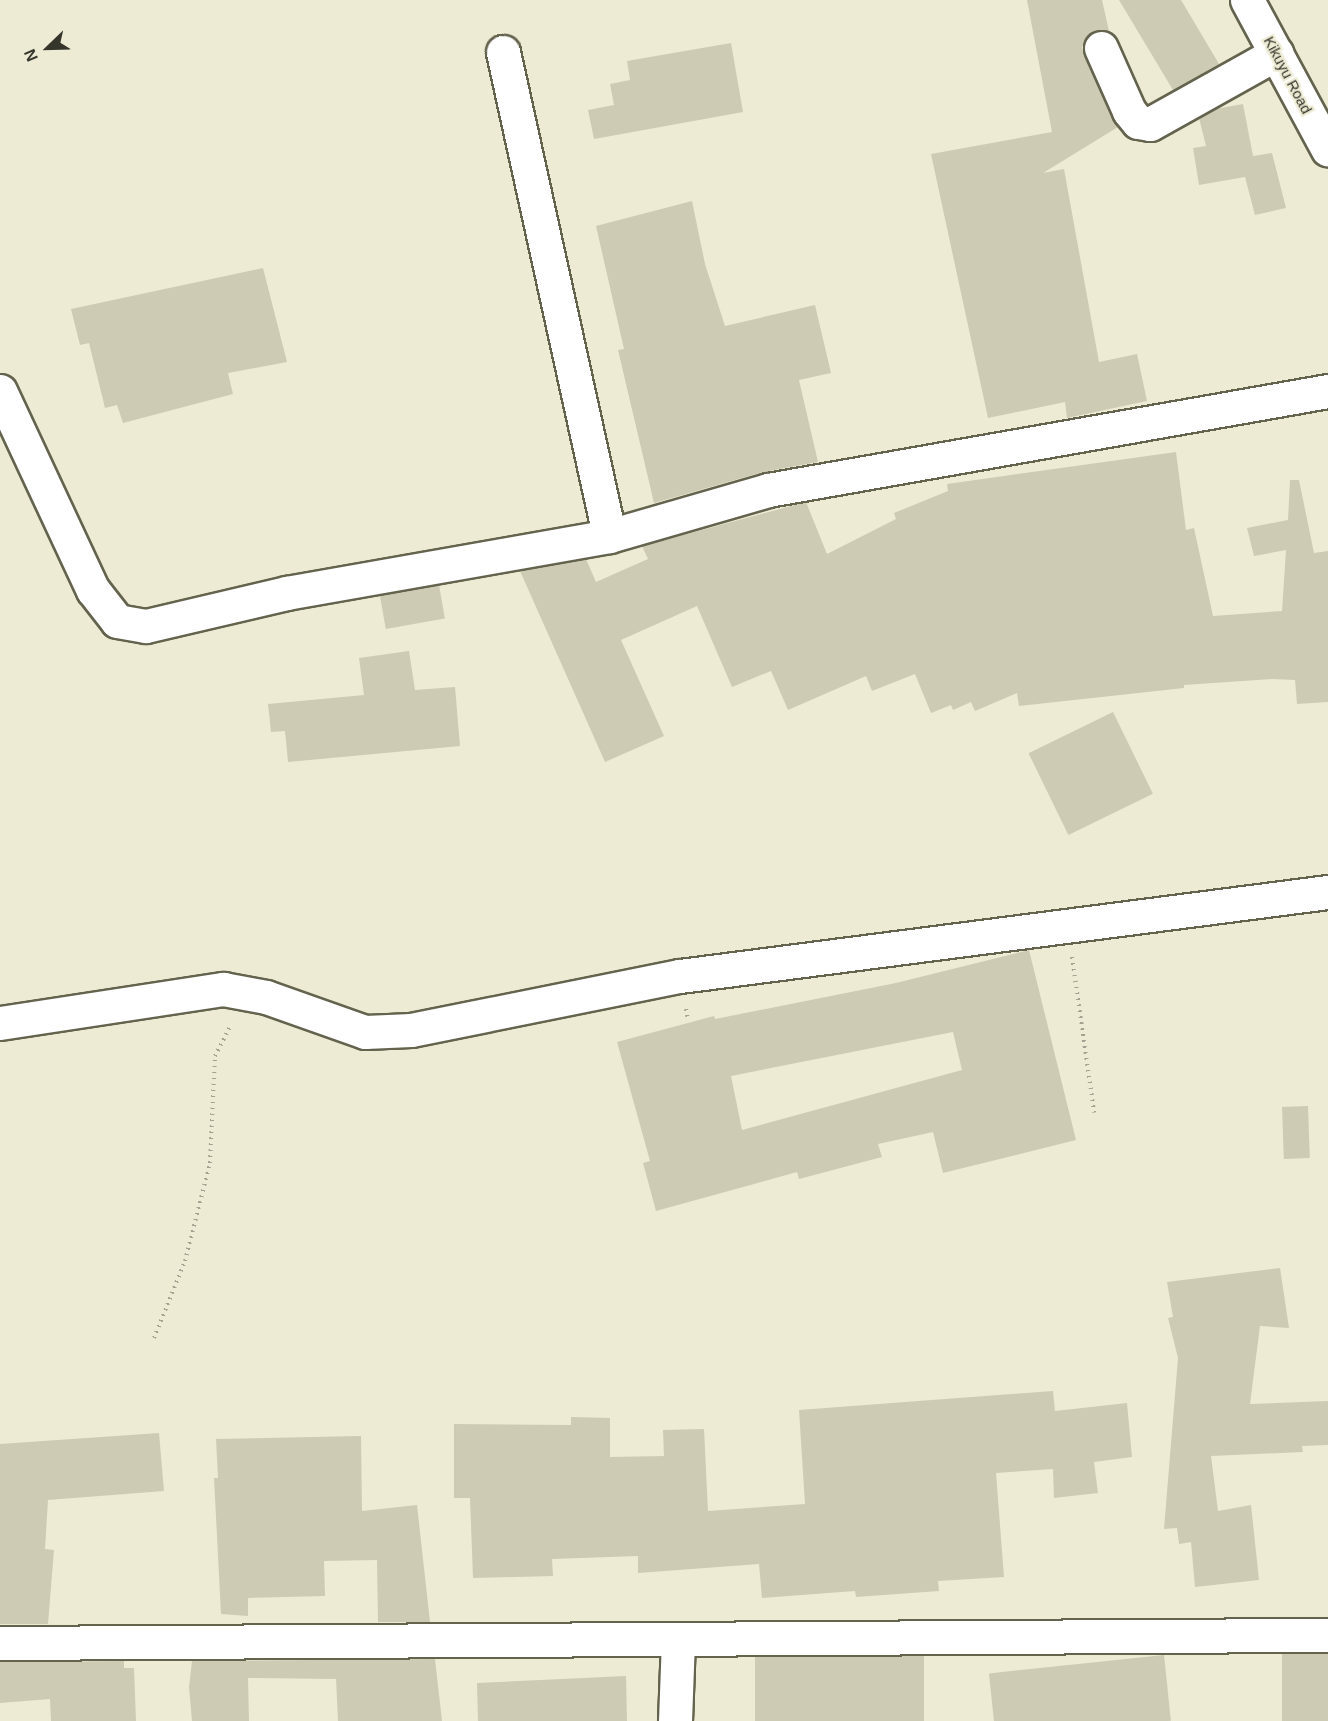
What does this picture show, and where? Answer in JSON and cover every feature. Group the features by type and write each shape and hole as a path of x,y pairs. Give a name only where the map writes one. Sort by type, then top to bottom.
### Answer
{"street":[{"name":"Kikuyu Road","path":"1247,0 1328,150"},
{"path":"1101,48 1130,111 1138,122 1150,124 1277,53"},
{"path":"503,52 609,536"},
{"path":"0,391 93,590 117,621 146,626 287,593 609,536 768,490 1328,391"},
{"path":"0,1023 223,989 266,998 366,1032 411,1030 680,976 1328,892"},
{"path":"0,1643 1328,1635"},
{"path":"675,1721 678,1640"}],"path":[{"path":"1068,924 1094,1112"},
{"path":"154,1338 185,1262 210,1163 215,1056 236,1015 266,998"}],"building":[{"path":"1027,0 1102,0 1109,31 1093,31 1082,47 1118,127 1043,173 1064,169 1099,362 1137,354 1147,401 1067,418 1065,402 988,418 931,154 1052,132"},
{"path":"1119,0 1181,0 1219,64 1173,90"},
{"path":"731,43 743,112 594,139 588,110 614,105 610,84 630,80 627,61"},
{"path":"1243,104 1253,156 1272,153 1286,208 1255,215 1245,177 1199,185 1193,148 1206,146 1199,118 1215,109"},
{"path":"692,201 705,264 725,326 815,305 831,373 799,380 818,462 763,472 654,503 618,350 624,349 596,226"},
{"path":"263,268 287,362 228,373 233,394 123,423 117,405 105,408 89,343 80,345 71,309"},
{"path":"1176,452 1186,530 1194,528 1213,616 1282,611 1286,550 1254,556 1247,528 1288,520 1290,480 1299,480 1314,553 1328,551 1328,702 1297,704 1295,680 1272,679 1184,685 1184,688 1019,706 1017,693 975,711 971,702 953,710 951,705 931,713 915,674 872,691 866,676 788,710 771,671 732,687 697,606 621,640 664,736 605,762 520,571 586,559 596,582 648,559 642,546 806,502 827,554 896,519 894,513 948,491 947,484"},
{"path":"439,585 445,618 386,629 380,595"},
{"path":"409,651 415,690 455,687 460,746 288,762 285,731 271,732 268,704 364,695 359,658"},
{"path":"1113,712 1153,794 1068,835 1029,753"},
{"path":"1029,950 1076,1140 943,1173 933,1132 878,1144 882,1157 799,1179 797,1172 656,1211 643,1163 650,1161 617,1042 714,1016 715,1019 896,983","holes":["953,1032 962,1070 742,1130 731,1076"]},
{"path":"1308,1106 1310,1158 1284,1159 1282,1107"},
{"path":"1280,1268 1289,1328 1260,1326 1250,1404 1328,1401 1328,1445 1302,1446 1303,1452 1211,1456 1218,1511 1251,1505 1259,1580 1195,1587 1191,1542 1179,1544 1177,1528 1164,1529 1178,1358 1168,1318 1173,1317 1167,1282"},
{"path":"1053,1391 1055,1411 1127,1403 1132,1457 1094,1462 1098,1493 1054,1498 1053,1469 996,1473 1004,1577 938,1581 939,1591 856,1597 855,1591 762,1598 759,1564 638,1573 638,1556 552,1559 553,1576 473,1578 470,1498 454,1498 454,1424 571,1425 571,1417 610,1418 610,1457 664,1456 663,1430 704,1429 708,1511 805,1504 799,1410"},
{"path":"159,1433 164,1491 48,1500 45,1549 54,1550 48,1624 0,1624 0,1444"},
{"path":"361,1436 362,1511 417,1505 430,1622 378,1622 377,1560 324,1561 325,1596 248,1598 248,1616 221,1614 214,1478 218,1478 216,1439"},
{"path":"1282,1654 1328,1654 1328,1721 1282,1721"},
{"path":"1164,1655 1171,1721 994,1721 989,1673"},
{"path":"755,1656 924,1656 924,1721 755,1721"},
{"path":"435,1659 442,1721 338,1721 336,1679 248,1678 249,1721 192,1721 189,1687 192,1661"},
{"path":"124,1661 124,1668 134,1668 136,1721 51,1721 50,1699 0,1703 0,1662"},
{"path":"626,1676 627,1721 478,1721 477,1683"}]}
